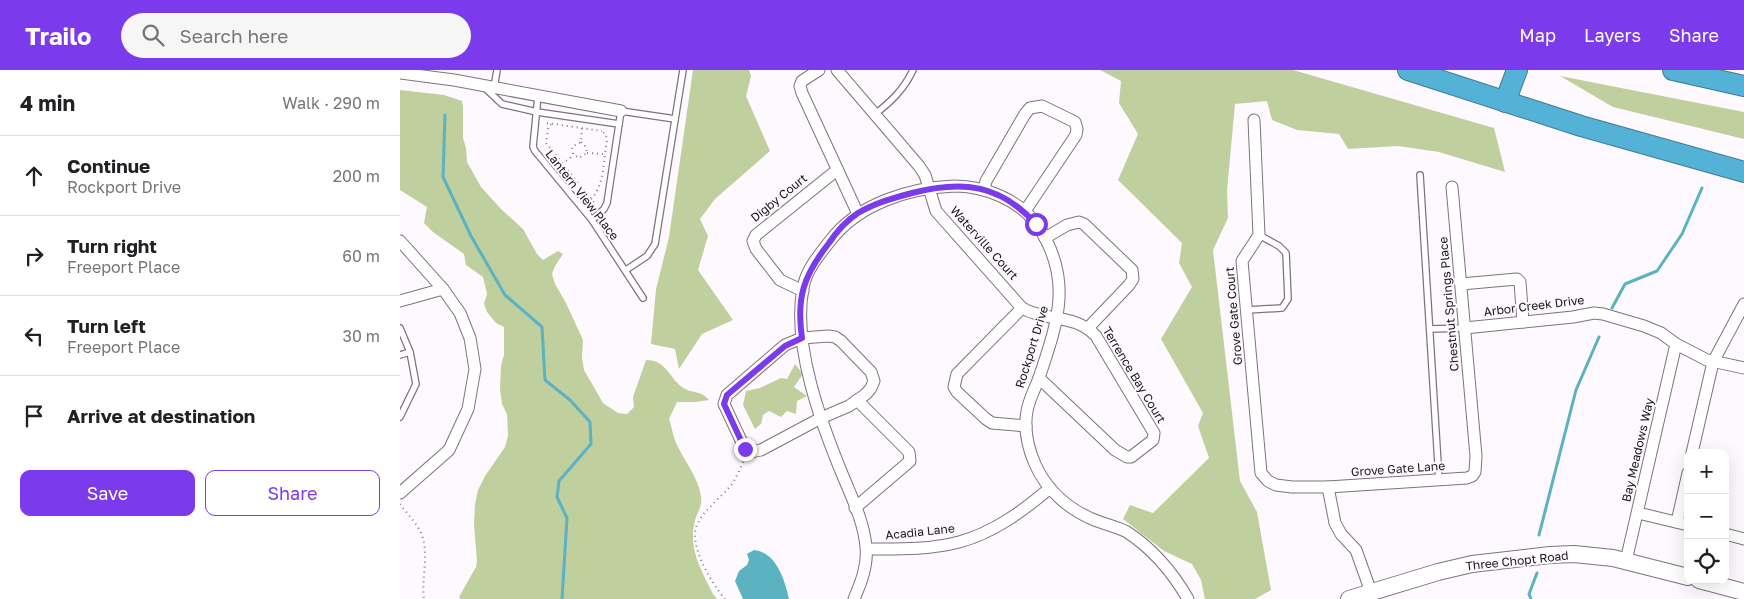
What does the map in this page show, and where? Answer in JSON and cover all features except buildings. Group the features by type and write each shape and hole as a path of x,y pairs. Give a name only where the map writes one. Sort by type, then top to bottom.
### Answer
{"highway":[{"path":"1408,70 1581,126 1744,172"},
{"path":"1505,102 1517,70"},
{"path":"1673,70 1744,86"}],"main road":[{"name":"Three Chopt Road","path":"1349,599 1438,572 1472,564 1574,554 1613,558 1684,576"},
{"path":"1714,584 1744,592"}],"street":[{"path":"819,70 802,81 800,86 858,214"},
{"name":"Waterville Court","path":"837,70 920,166 936,211 1022,308"},
{"path":"400,73 482,85 494,92 538,96 621,111"},
{"path":"984,190 986,181 1030,108 1042,106 1075,122 1076,135 1025,211"},
{"path":"1254,120 1259,235"},
{"name":"Digby Court","path":"803,291 780,280 756,249 753,241 756,234 837,170"},
{"name":"Rockport Drive","path":"854,599 864,571 867,550 864,533 812,392 802,338 801,314 803,291 807,275 818,257 845,223 875,204 929,188 964,186 1002,196 1025,211 1045,238 1060,279 1057,317 1027,411 1026,426 1029,445 1034,462 1042,477 1062,502 1091,519 1125,532 1144,544 1164,563 1178,581 1188,599"},
{"name":"Chestnut Springs Place","path":"1452,187 1473,418"},
{"path":"1045,238 1067,225 1079,222 1084,224 1132,270 1133,278 1129,285 1088,328"},
{"name":"Grove Gate Court","path":"1259,235 1242,261 1262,473 1268,481"},
{"path":"400,241 443,290 460,313 470,338 475,369 468,409 449,450 400,493"},
{"path":"1461,284 1518,280 1520,282 1523,322"},
{"path":"400,301 443,290"},
{"path":"1693,449 1713,362 1744,304"},
{"path":"1026,426 992,423 986,419 954,388 957,374 1022,308 1031,313 1057,317"},
{"name":"Arbor Creek Drive","path":"1465,328 1573,317 1594,313 1603,314 1661,333 1676,344 1707,360 1744,368"},
{"name":"Terrence Bay Court","path":"1039,378 1115,450 1126,457 1131,457 1153,440 1154,433 1102,344 1088,328 1057,317"},
{"path":"835,337 871,372 874,380 872,388 857,400 761,450 751,452 745,449 724,404 724,400 727,395 785,346 802,338 835,337"},
{"name":"Bay Meadows Way","path":"1626,561 1676,344"},
{"path":"855,508 910,461 909,452 857,400"},
{"name":"Grove Gate Lane","path":"1268,481 1284,486 1328,487 1467,478 1475,472 1476,456 1473,418"},
{"path":"1328,487 1335,522 1341,534 1356,550 1371,592"},
{"name":"Acadia Lane","path":"867,550 932,547 973,538 1014,516 1050,488"},
{"path":"1638,513 1682,524 1686,494"},
{"path":"1729,535 1744,539"}],"lane":[{"path":"497,70 494,92 502,104 537,112 619,124"},
{"path":"626,270 647,256 655,244 683,70"},
{"path":"875,114 894,100 913,70"},
{"name":"Lantern View Place","path":"538,96 533,147 535,151 592,220 643,298"},
{"path":"592,220 604,209 607,203 621,111 675,119"},
{"path":"1420,175 1439,480"},
{"path":"1247,310 1282,308 1288,299 1286,253 1280,246 1259,235"},
{"path":"400,328 410,352 416,384 400,417"},
{"path":"1430,329 1465,328"},
{"path":"400,355 410,352"}],"path":[{"path":"547,124 582,128 602,132 606,135 607,141 601,180 596,194 591,200"},
{"path":"552,124 548,129 546,144 594,204"},
{"path":"582,128 581,142 586,148 587,153"},
{"path":"602,132 603,128"},
{"path":"581,142 572,147 574,155 579,158 587,153 604,154"},
{"path":"562,164 574,155"},
{"path":"725,599 699,555 694,539 696,526 732,483 749,451"},
{"path":"400,504 421,533 424,545 424,599"}],"green space":[{"path":"693,70 749,70 751,76 746,96 770,151 715,199 700,219 708,236 698,270 733,320 702,334 679,369 675,349 651,344 656,289 669,237"},
{"path":"1100,70 1293,70 1494,128 1505,172 1439,152 1398,146 1348,149 1339,134 1297,130 1272,120 1267,101 1235,104 1227,191 1228,218 1213,250 1240,481 1257,512 1271,590 1255,599 1205,599 1201,580 1192,564 1164,551 1123,519 1130,505 1153,513 1209,458 1198,426 1203,413 1161,339 1192,287 1179,263 1182,243 1118,180 1138,134 1119,103 1121,81"},
{"path":"1560,76 1744,112 1744,139 1613,107"},
{"path":"400,90 444,95 462,101 463,138 467,162 481,187 523,229 537,254 543,260 558,251 563,254 552,274 555,284 583,340 582,358 584,370 603,403 618,413 627,414 634,407 633,397 646,360 658,363 682,387 702,394 709,400 677,402 669,419 676,442 694,476 701,496 701,504 695,521 693,543 701,569 717,599 461,599 459,597 476,567 474,525 478,490 485,476 505,447 508,436 507,414 502,404 500,389 501,366 504,355 504,327 496,323 487,312 484,304 487,294 483,277 466,265 464,254 433,232 424,223 427,207 400,190"},
{"path":"795,364 803,374 794,387 807,396 797,401 796,414 787,411 781,417 769,411 763,415 761,424 755,429 743,405 746,391 760,388 781,378 787,379"}],"water":[{"path":"754,550 762,552 774,561 782,576 789,599 743,599 735,581 739,571 747,565 749,560 747,554"}],"waterway":[{"path":"445,115 443,177 471,236 505,295 542,327 545,380 570,400 590,422 591,444 559,481 557,497 567,518 562,599"},
{"path":"1612,308 1625,284 1657,271 1682,234 1702,188"},
{"path":"1539,535 1576,390 1599,337"},
{"path":"1531,599 1529,594 1537,573"}],"route":[{"path":"745,449 724,404 724,400 727,395 785,346 802,338 803,287 807,275 833,236 845,223 875,204 898,196 936,187 964,186 1002,196 1025,211 1036,224"}]}
